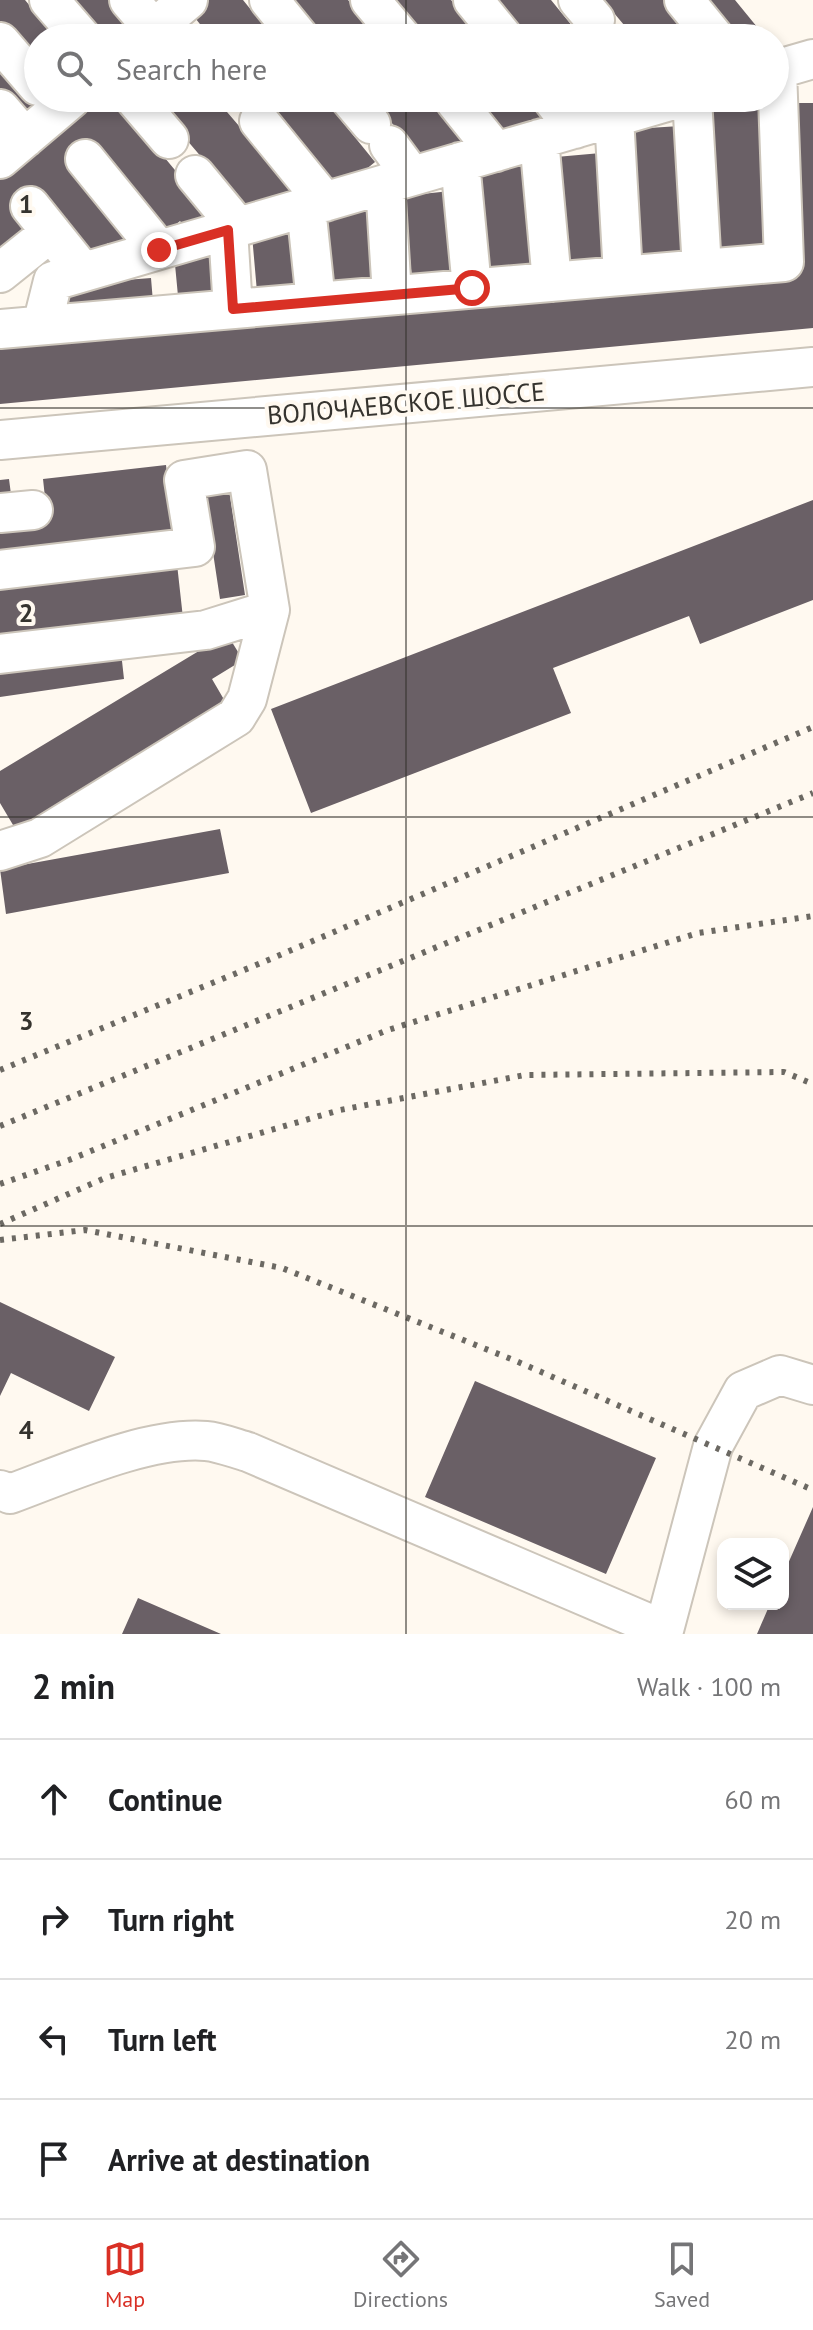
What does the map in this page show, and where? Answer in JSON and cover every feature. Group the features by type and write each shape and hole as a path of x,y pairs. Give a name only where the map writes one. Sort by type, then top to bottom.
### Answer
{"street":[{"path":"49,0 70,24"},
{"path":"129,0 174,17"},
{"path":"269,0 289,24"},
{"path":"370,0 390,24"},
{"path":"473,0 493,24"},
{"path":"684,0 704,24"},
{"path":"0,42 24,67"},
{"path":"789,66 813,59"},
{"path":"0,109 13,149"},
{"path":"13,149 43,112"},
{"path":"146,112 169,139"},
{"path":"460,112 478,157 472,288"},
{"path":"562,112 575,129"},
{"path":"42,325 53,281 631,112"},
{"path":"677,112 702,269"},
{"path":"0,329 784,262 778,112"},
{"path":"614,117 623,275"},
{"path":"259,121 315,205 316,302"},
{"path":"370,122 398,180 392,295"},
{"path":"539,139 552,282"},
{"path":"85,159 159,250"},
{"path":"195,175 233,228 233,309"},
{"path":"0,273 41,219 83,272"},
{"name":"ВОЛОЧАЕВСКОЕ ШОССЕ","path":"0,440 813,367"},
{"path":"0,570 195,547 184,480 247,470 270,610 247,699 236,717 40,838 0,851"},
{"path":"0,654 206,630 270,610"},
{"path":"0,1490 10,1494 167,1442 207,1441 248,1452 663,1632 713,1446 743,1391 780,1375 813,1385"}],"building":[{"path":"0,0 25,0 45,24 24,24 24,59 0,31"},
{"path":"67,0 116,0 137,24 88,24"},
{"path":"200,0 243,0 263,24 200,24 188,9"},
{"path":"288,0 348,0 368,24 308,24"},
{"path":"390,0 451,0 471,24 410,24"},
{"path":"490,0 551,0 571,24 509,24"},
{"path":"603,0 666,0 686,24 623,24"},
{"path":"705,0 735,0 755,24 725,24"},
{"path":"0,53 24,79 24,112 32,112 23,126 0,100"},
{"path":"796,103 813,103 813,328 0,404 0,344 802,271"},
{"path":"80,112 127,112 214,217 192,235 180,221 162,236 132,235 114,251 108,243 93,256 31,226 0,252 0,179"},
{"path":"163,112 227,112 294,190 274,206 267,198 249,213"},
{"path":"271,112 334,112 375,162 337,193"},
{"path":"383,112 443,112 469,144 426,164"},
{"path":"484,112 545,112 553,121 509,143"},
{"path":"710,112 761,112 770,254 719,258"},
{"path":"680,126 687,258 641,261 633,129"},
{"path":"601,153 609,260 565,263 556,157"},
{"path":"522,163 531,270 485,274 476,167"},
{"path":"450,191 458,274 412,279 404,196"},
{"path":"367,210 373,282 327,286 321,215"},
{"path":"297,231 302,289 257,292 252,235"},
{"path":"219,250 222,292 178,296 174,254"},
{"path":"151,278 153,302 64,310 62,285"},
{"path":"166,465 174,532 0,551 0,521 47,516 43,479"},
{"path":"9,479 12,502 0,503 0,480"},
{"path":"229,490 245,595 220,599 204,493"},
{"path":"813,500 813,600 700,644 689,616 553,668 571,713 311,813 271,709"},
{"path":"177,564 183,618 0,639 0,584"},
{"path":"227,634 243,660 212,679 226,703 16,830 0,803 0,771"},
{"path":"121,652 124,679 0,697 0,669"},
{"path":"220,829 229,873 6,914 0,869"},
{"path":"0,1302 115,1357 89,1411 11,1373 0,1396"},
{"path":"475,1381 656,1458 606,1574 425,1497"},
{"path":"813,1507 813,1634 757,1634 767,1610 789,1610 789,1561"},
{"path":"138,1598 221,1634 122,1634"}],"railway":[{"path":"0,1070 266,961 813,727"},
{"path":"0,1126 813,793"},
{"path":"0,1184 69,1160 388,1030 698,933 813,916"},
{"path":"0,1224 105,1178 340,1110 525,1075 784,1072 813,1084"},
{"path":"0,1240 85,1230 282,1268 516,1361 813,1490"}],"route":[{"path":"159,250 228,230 233,309 472,288"}]}
